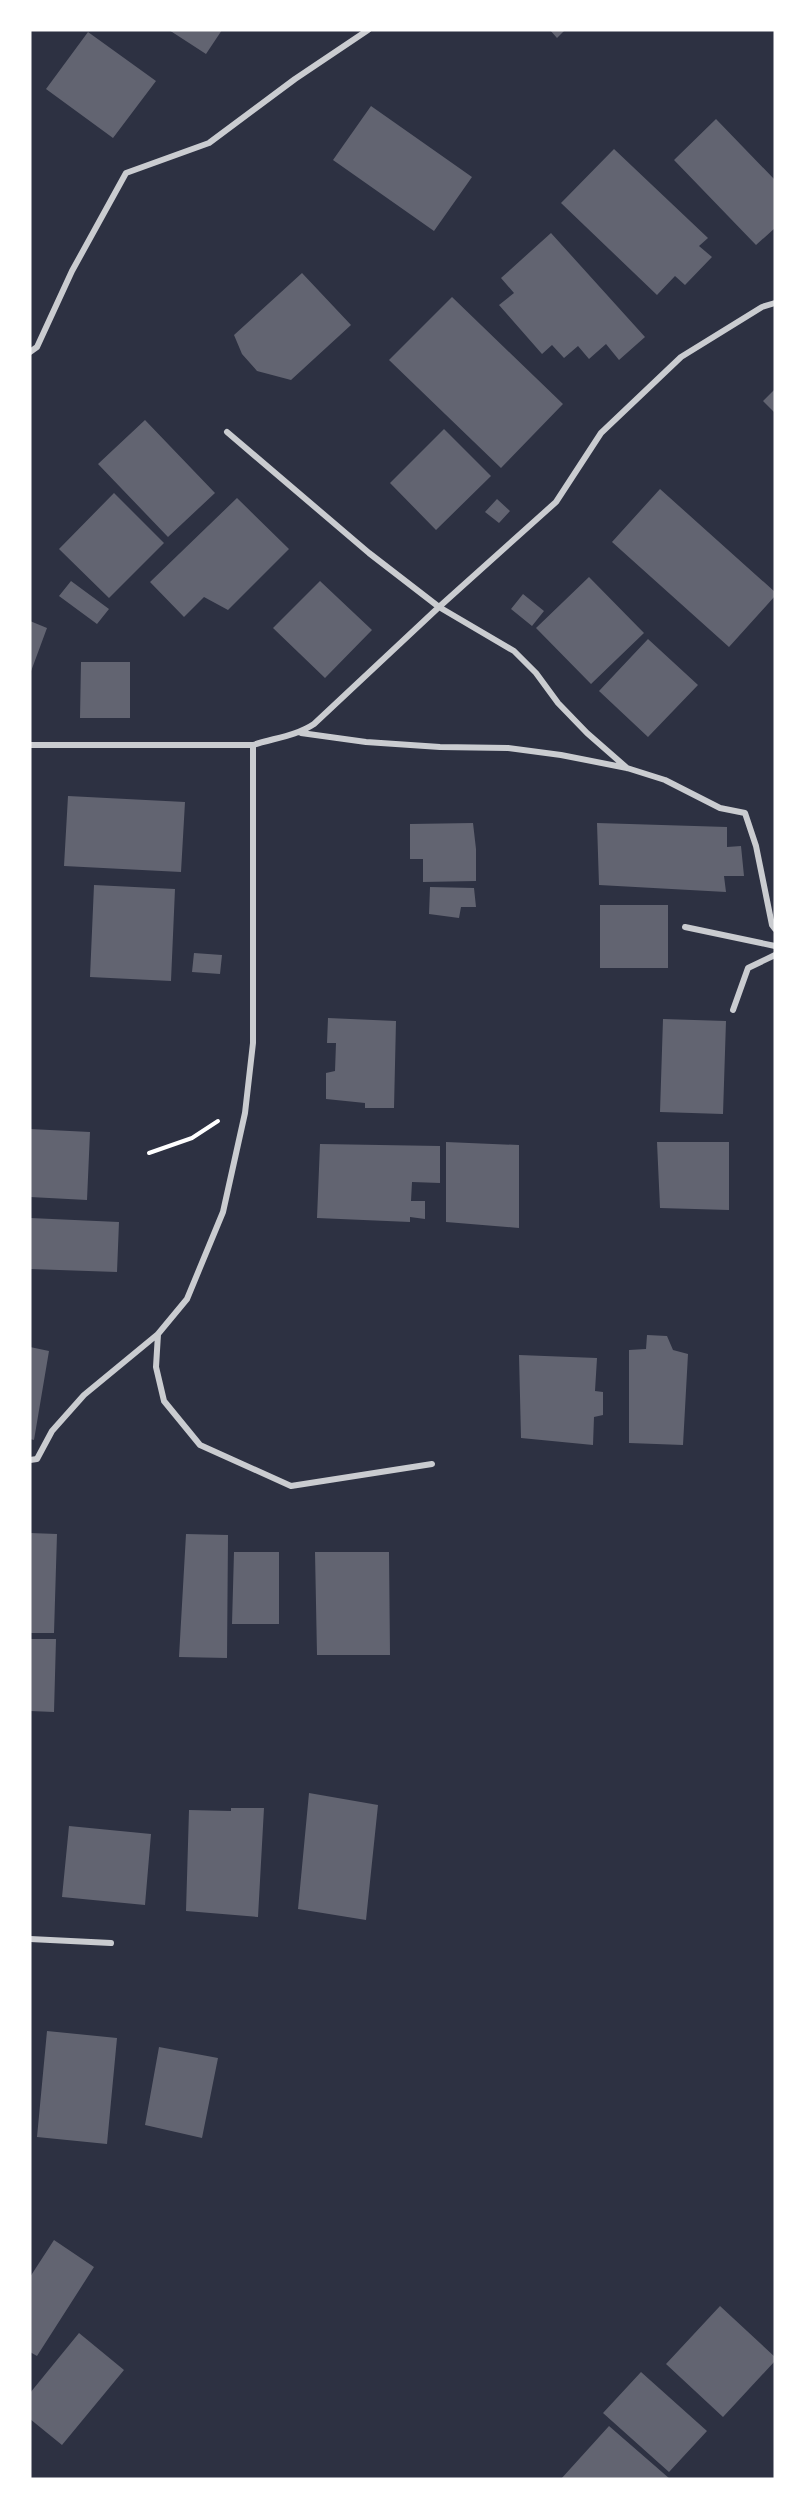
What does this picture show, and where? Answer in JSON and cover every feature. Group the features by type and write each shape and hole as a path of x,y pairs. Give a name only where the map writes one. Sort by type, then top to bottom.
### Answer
{"street":[{"path":"30,352 37,347 72,271 126,173 209,143 295,79 368,30"},
{"path":"300,733 314,724 556,502 601,433 681,357 762,307 775,303"},
{"path":"227,432 369,554 439,607 514,651 536,673 565,710 627,768"},
{"path":"30,745 253,745 279,736 300,733 366,742 440,747 508,748 627,768 665,780 720,808 745,813 756,846 767,889 772,925 775,929"},
{"path":"30,1460 37,1459 52,1431 84,1395 158,1334 187,1299 223,1212 247,1096 253,1043 253,745"},
{"path":"685,927 775,946"},
{"path":"733,1010 748,968 775,955"},
{"path":"158,1334 156,1367 164,1401 200,1444 209,1449 291,1486 432,1464"},
{"path":"30,1939 111,1943"}],"path":[{"path":"149,1153 192,1138 232,1112 247,1096"}],"building":[{"path":"169,30 222,30 206,54"},
{"path":"550,30 565,30 557,38"},
{"path":"88,32 156,81 113,138 46,89"},
{"path":"371,106 472,177 434,231 333,160"},
{"path":"716,119 775,180 775,228 756,245 674,160"},
{"path":"614,149 708,238 699,246 712,257 685,285 675,276 657,295 561,203"},
{"path":"551,233 645,337 619,360 606,344 589,359 578,346 564,358 552,345 542,354 499,305 514,293 501,278"},
{"path":"302,273 351,325 291,380 257,371 242,354 234,335"},
{"path":"452,297 563,404 501,468 389,360"},
{"path":"775,389 775,413 763,401"},
{"path":"145,420 215,493 168,537 98,464"},
{"path":"444,429 491,476 436,530 390,483"},
{"path":"660,489 775,592 775,596 729,647 612,542"},
{"path":"114,493 164,543 109,598 59,549"},
{"path":"237,498 289,549 228,610 204,597 184,617 150,582"},
{"path":"497,499 510,511 499,523 485,512"},
{"path":"589,577 644,633 591,684 536,628"},
{"path":"71,581 109,609 97,624 59,596"},
{"path":"320,581 372,630 325,678 273,628"},
{"path":"523,594 544,611 532,626 511,609"},
{"path":"30,621 47,628 30,674"},
{"path":"648,639 698,685 648,737 599,691"},
{"path":"81,662 130,662 130,718 80,718"},
{"path":"68,796 185,802 181,872 64,866"},
{"path":"473,823 476,881 423,882 423,859 410,859 410,824"},
{"path":"597,823 727,827 727,847 741,846 744,876 724,876 726,892 599,885"},
{"path":"94,885 175,889 171,981 90,977"},
{"path":"430,887 474,888 476,907 461,907 459,918 429,914"},
{"path":"600,905 668,905 668,968 600,968"},
{"path":"194,953 222,955 220,974 192,972"},
{"path":"328,1018 396,1021 394,1108 365,1108 365,1103 326,1099 326,1073 335,1071 336,1043 327,1043"},
{"path":"663,1019 726,1021 723,1114 660,1112"},
{"path":"30,1129 90,1132 87,1200 30,1197"},
{"path":"446,1142 519,1145 519,1228 446,1222"},
{"path":"657,1142 729,1142 729,1210 660,1208"},
{"path":"320,1144 440,1146 440,1183 412,1182 411,1201 425,1201 425,1219 410,1217 410,1222 317,1218"},
{"path":"30,1218 119,1222 117,1272 30,1269"},
{"path":"647,1335 667,1336 673,1350 688,1354 683,1445 629,1443 629,1350 646,1349"},
{"path":"30,1347 49,1351 34,1440 30,1439"},
{"path":"519,1355 597,1358 595,1391 603,1392 603,1415 594,1417 593,1445 521,1438"},
{"path":"30,1533 57,1534 54,1633 30,1633"},
{"path":"186,1534 228,1535 227,1658 179,1657"},
{"path":"234,1552 279,1552 279,1624 232,1624"},
{"path":"315,1552 389,1552 390,1655 317,1655"},
{"path":"30,1639 56,1639 54,1712 30,1711"},
{"path":"309,1793 378,1805 366,1920 298,1909"},
{"path":"231,1808 264,1808 258,1917 186,1911 189,1810 231,1811"},
{"path":"69,1826 151,1834 145,1905 62,1897"},
{"path":"47,2031 117,2038 107,2144 37,2137"},
{"path":"159,2047 218,2058 202,2138 145,2125"},
{"path":"54,2240 94,2267 37,2356 30,2352 30,2277"},
{"path":"720,2306 775,2357 775,2361 723,2417 666,2364"},
{"path":"79,2333 124,2370 62,2445 30,2419 30,2393"},
{"path":"641,2372 707,2431 669,2472 603,2413"},
{"path":"609,2426 670,2479 561,2479"}]}
